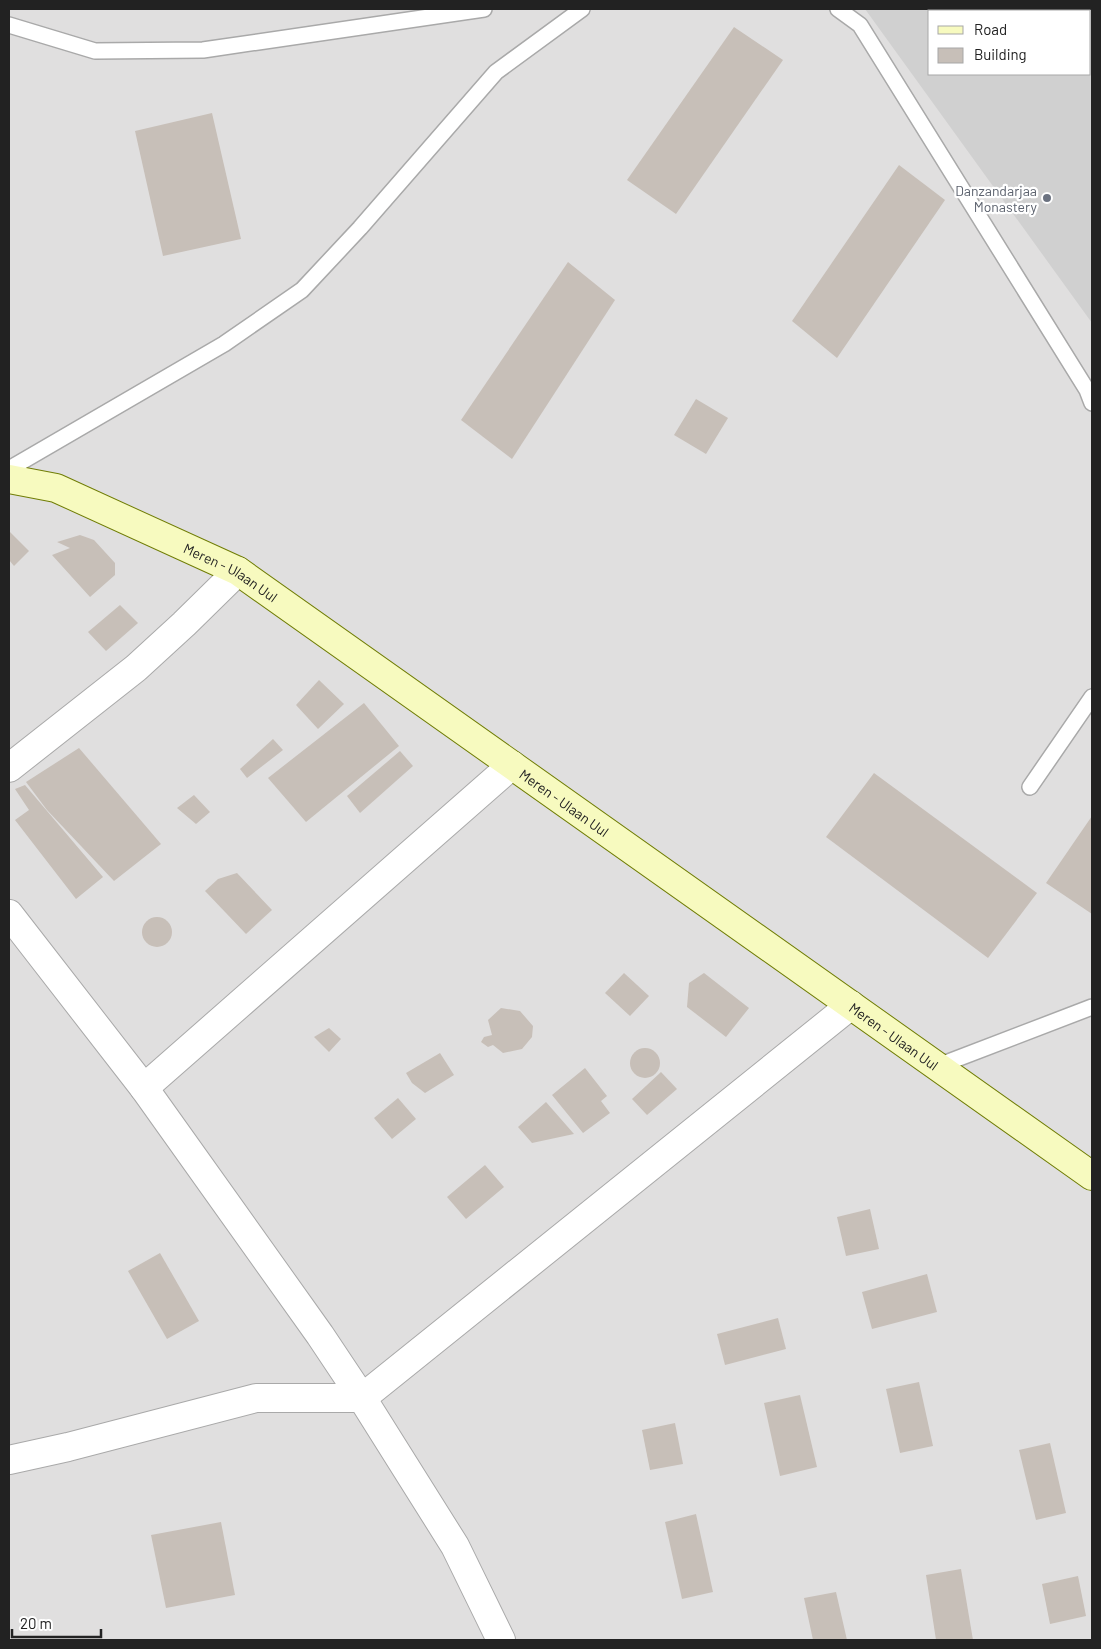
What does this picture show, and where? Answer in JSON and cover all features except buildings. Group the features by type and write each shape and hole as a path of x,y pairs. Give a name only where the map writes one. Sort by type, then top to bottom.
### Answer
{"street":[{"name":"Meren - Ulaan Uul","path":"9,479 56,488 238,571 1092,1176"},
{"path":"9,768 136,668 238,571"},
{"path":"144,1088 512,765"},
{"path":"9,914 144,1088 320,1335 455,1546 501,1640"},
{"path":"9,1460 68,1447 256,1398 362,1398 851,1005"}],"lane":[{"path":"9,26 95,51 203,50 484,9"},
{"path":"9,469 224,344 302,290 360,228 496,72 582,9"},
{"path":"838,9 860,25 1082,382 1092,402"},
{"path":"1030,787 1092,697"},
{"path":"938,1066 1092,1007"}],"shaded area":[{"path":"9,9 1092,9 1092,1640 9,1640"},
{"name":"Danzandarjaa Monastery","path":"865,9 1092,9 1092,323"}],"place":[{"name":"Danzandarjaa Monastery","path":"1047,198"}]}
